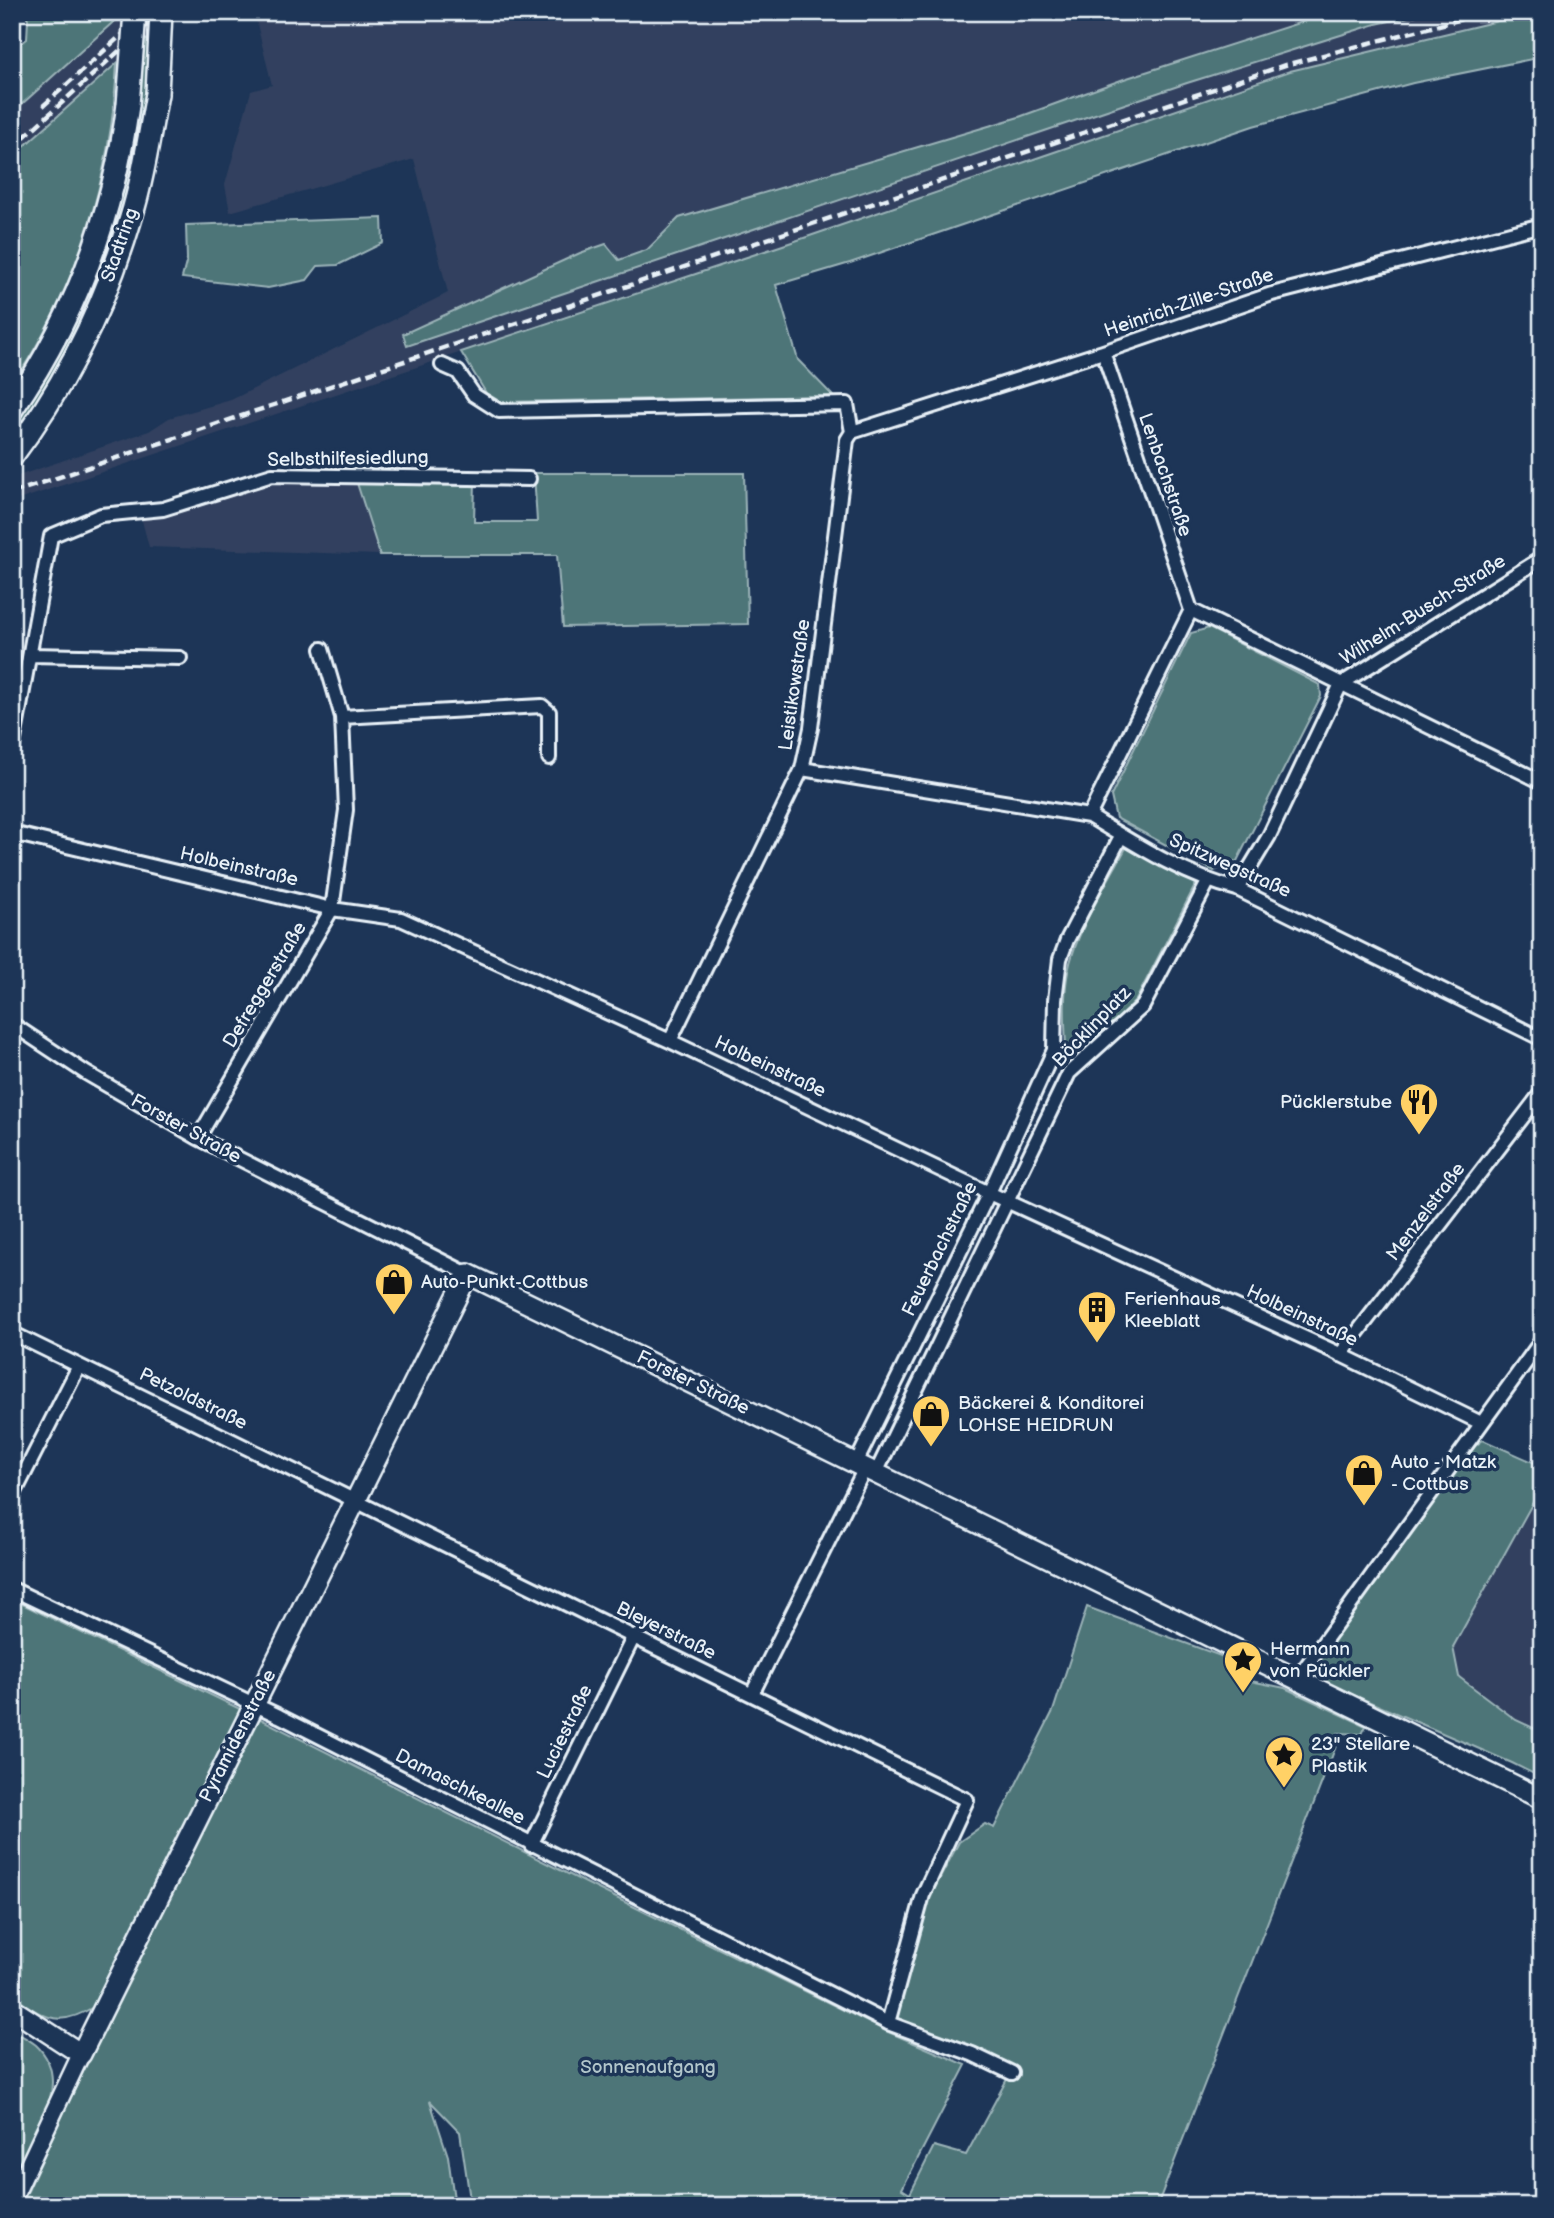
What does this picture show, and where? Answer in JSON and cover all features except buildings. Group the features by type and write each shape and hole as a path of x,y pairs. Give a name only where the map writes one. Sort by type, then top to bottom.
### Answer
{"main road":[{"name":"Stadtring","path":"12,410 44,361 80,287 103,226 118,167 128,105 135,12"},
{"name":"Stadtring","path":"15,452 63,379 108,284 131,218 157,94 161,12"},
{"name":"Forster Straße","path":"468,1274 1542,1799"},
{"name":"Pyramidenstraße","path":"81,2054 468,1274"},
{"path":"12,2009 81,2054"}],"street":[{"name":"Heinrich-Zille-Straße","path":"852,432 1103,352 1272,294 1542,225"},
{"name":"Lenbachstraße","path":"1103,352 1191,610"},
{"path":"442,365 458,372 474,395 499,411 847,404 852,432"},
{"name":"Leistikowstraße","path":"670,1041 803,769 811,728 847,440 852,432"},
{"name":"Selbsthilfesiedlung","path":"30,655 51,536 101,515 163,509 272,475 530,479"},
{"name":"Wilhelm-Busch-Straße","path":"1237,889 1269,836 1341,684 1542,558"},
{"path":"1089,816 1191,610 1542,782"},
{"name":"Defreggerstraße","path":"198,1138 332,909 346,810 342,717 322,649"},
{"path":"12,751 30,655 180,658"},
{"path":"342,717 542,705 549,712 549,758"},
{"name":"Spitzwegstraße","path":"803,769 1089,816 1208,882 1237,889 1542,1039"},
{"name":"Holbeinstraße","path":"12,833 332,909 401,919 670,1041 989,1194 1340,1355 1481,1423"},
{"name":"Böcklinplatz","path":"1055,1050 1055,1000 1060,959 1067,940 1121,836"},
{"name":"Böcklinplatz","path":"1008,1201 1069,1073 1143,1006 1208,882"},
{"name":"Forster Straße","path":"12,1024 86,1073 198,1138 468,1274"},
{"name":"Feuerbachstraße","path":"866,1468 1055,1050"},
{"name":"Menzelstraße","path":"1340,1355 1542,1092"},
{"name":"Feuerbachstraße","path":"752,1695 866,1468 1008,1201"},
{"name":"Petzoldstraße","path":"12,1332 357,1500"},
{"path":"1297,1679 1542,1340"},
{"path":"12,1498 79,1366"},
{"name":"Bleyerstraße","path":"357,1500 967,1800 923,1895 888,2023"},
{"name":"Damaschkeallee","path":"12,1589 254,1704 888,2023 972,2054 1012,2073"},
{"name":"Luciestraße","path":"531,1845 634,1636"},
{"name":"Pyramidenstraße","path":"12,2201 81,2054"}],"shaded area":[{"path":"125,12 181,12 117,63 12,157 12,113"},
{"path":"254,12 1333,12 1124,79 1019,117 680,218 647,251 619,260 605,244 403,334 1376,24 1431,12 1534,12 1290,71 801,239 12,502 12,478 149,431 169,418 231,400 448,293 414,159 230,212 225,185 251,91 272,85"},
{"path":"274,479 356,480 380,555 149,547 141,517"},
{"path":"1542,1486 1542,1732 1513,1718 1459,1677 1452,1647"}],"green space":[{"path":"25,12 121,12 121,15 12,113 12,50 27,39 28,19"},
{"path":"1333,12 1431,12 1376,24 1187,83 407,346 403,334 580,253 606,244 619,260 647,250 679,218 1019,117 1124,79"},
{"path":"1542,12 1542,57 1413,83 1253,126 850,263 776,285 798,360 833,396 501,402 486,393 461,352 801,239 1290,71"},
{"path":"152,35 138,152 120,224 73,340 33,410 12,439 12,430 51,363 84,297 111,228 135,139 144,42"},
{"path":"117,63 107,148 87,231 55,311 12,385 12,157"},
{"path":"382,218 383,243 338,265 318,266 307,280 268,288 182,278 187,259 186,225"},
{"path":"534,473 744,473 748,624 563,627 557,555 380,555 356,480 475,480 474,522 537,522"},
{"path":"1209,628 1320,685 1321,696 1237,861 1214,871 1116,818 1111,796 1191,633"},
{"path":"1127,846 1198,880 1136,1000 1120,1017 1076,1051 1066,1047 1065,991 1068,972 1085,924"},
{"path":"1483,1440 1542,1466 1542,1486 1453,1647 1459,1677 1516,1720 1542,1732 1542,1778 1307,1675 1465,1454"},
{"path":"12,1599 242,1710 95,2006 61,2019 43,2015 12,1996"},
{"name":"Sonnenaufgang","path":"1087,1607 1240,1663 1251,1681 1285,1688 1366,1726 1362,1734 1338,1733 1336,1746 1157,2206 471,2206 460,2132 430,2101 448,2156 455,2206 21,2206 66,2107 257,1717 886,2031 966,2065 902,2189 910,2194 934,2146 966,2155 1013,2068 895,2018 929,1899 959,1842 985,1824 994,1828 1053,1711"},
{"path":"12,2030 36,2045 47,2060 52,2076 46,2112 12,2179"}],"railway":[{"path":"43,106 147,12"},
{"path":"12,148 162,12"},
{"path":"12,493 1285,65 1489,12"}],"place":[{"name":"Pücklerstube","path":"1419,1136"},
{"name":"Auto-Punkt-Cottbus","path":"394,1316"},
{"name":"Ferienhaus Kleeblatt","path":"1097,1344"},
{"name":"Bäckerei & Konditorei LOHSE HEIDRUN","path":"931,1448"},
{"name":"Auto - Matzk - Cottbus","path":"1364,1507"},
{"name":"Hermann von Pückler","path":"1243,1694"},
{"name":"23\" Stellare Plastik","path":"1284,1789"}]}
